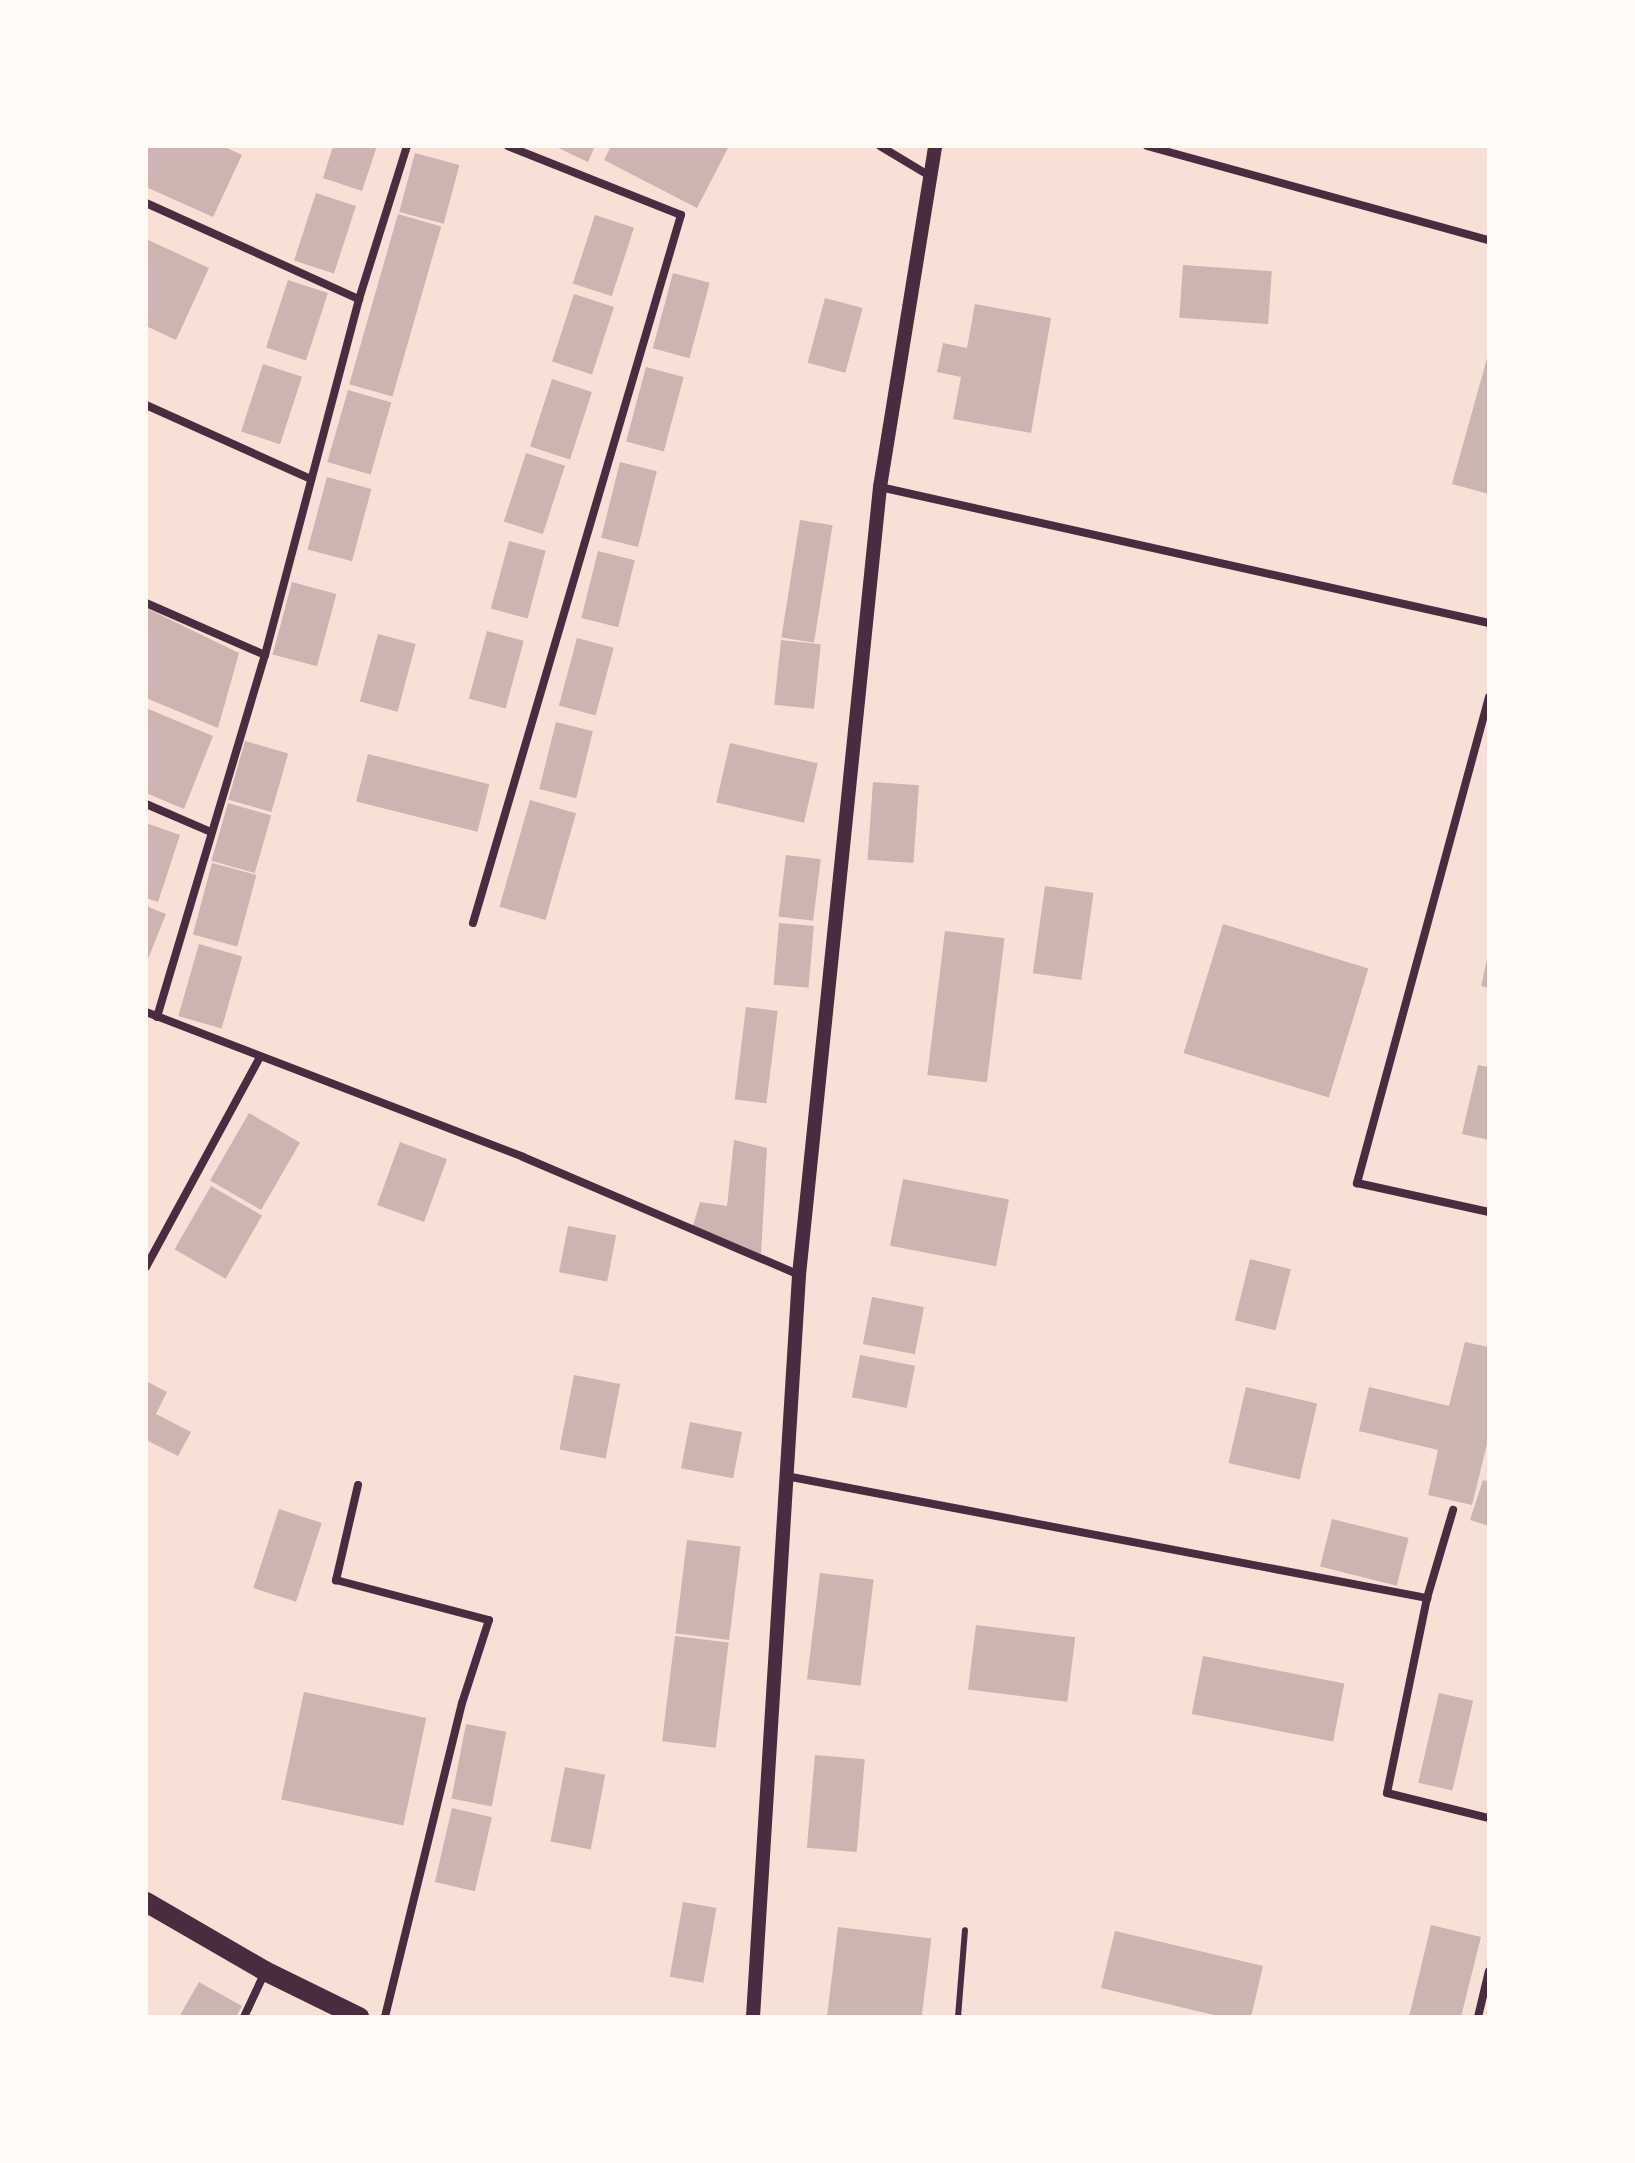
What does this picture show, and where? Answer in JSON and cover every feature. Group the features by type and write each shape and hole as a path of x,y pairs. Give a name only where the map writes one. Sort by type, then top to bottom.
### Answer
{"main road":[{"path":"146,1902 265,1971 359,2017"}],"street":[{"path":"157,1017 265,655 359,299 407,146"},
{"path":"473,923 681,215 508,146"},
{"path":"880,146 928,175"},
{"path":"753,2017 799,1275 880,487 935,146"},
{"path":"1147,146 1489,240"},
{"path":"146,203 359,299"},
{"path":"146,405 311,479"},
{"path":"880,487 1489,623"},
{"path":"146,603 265,655"},
{"path":"1489,697 1357,1183 1489,1212"},
{"path":"146,804 211,832"},
{"path":"146,1012 523,1157 799,1275"},
{"path":"146,1267 260,1057"},
{"path":"786,1476 1427,1598"},
{"path":"358,1485 336,1580 489,1620 462,1703 385,2017"},
{"path":"1453,1510 1427,1598 1387,1793 1489,1818"},
{"path":"244,2017 265,1971"},
{"path":"1478,2017 1489,1971"}],"lane":[{"path":"958,2017 965,1930"}],"building":[{"path":"146,146 223,146 242,155 213,217 146,187"},
{"path":"333,146 377,146 362,191 323,178"},
{"path":"554,146 595,146 588,162"},
{"path":"611,146 729,146 697,208 604,160"},
{"path":"415,153 459,165 444,224 399,212"},
{"path":"316,193 356,206 334,274 294,261"},
{"path":"398,214 441,226 392,397 349,384"},
{"path":"595,215 634,228 612,296 573,283"},
{"path":"146,239 209,268 176,340 146,326"},
{"path":"1183,265 1272,271 1268,324 1179,318"},
{"path":"673,273 710,283 690,358 653,348"},
{"path":"288,280 328,293 306,361 266,348"},
{"path":"574,294 614,307 592,375 552,362"},
{"path":"825,298 863,308 845,373 808,363"},
{"path":"975,304 1051,318 1031,433 953,419 961,377 937,372 943,343 967,348"},
{"path":"1489,351 1489,494 1452,484"},
{"path":"263,364 302,377 280,444 241,432"},
{"path":"646,367 684,377 664,451 626,441"},
{"path":"552,379 592,392 570,460 530,447"},
{"path":"348,390 391,402 371,474 327,462"},
{"path":"526,453 565,466 543,534 504,521"},
{"path":"620,462 657,471 638,547 601,538"},
{"path":"327,477 371,489 352,561 308,549"},
{"path":"800,520 833,525 814,643 781,638"},
{"path":"509,541 546,551 528,618 491,609"},
{"path":"598,551 635,560 618,627 581,618"},
{"path":"292,582 336,594 317,666 273,654"},
{"path":"146,608 239,653 218,728 146,698"},
{"path":"487,631 524,641 506,708 469,699"},
{"path":"378,634 416,644 398,712 360,702"},
{"path":"577,638 614,648 596,715 559,706"},
{"path":"781,640 821,644 814,709 774,705"},
{"path":"146,708 213,736 184,809 146,793"},
{"path":"556,722 593,731 576,798 539,789"},
{"path":"245,741 288,753 271,812 228,800"},
{"path":"730,743 818,763 804,823 716,802"},
{"path":"368,754 489,784 477,832 356,802"},
{"path":"873,782 919,785 913,863 868,860"},
{"path":"530,800 576,813 546,920 499,907"},
{"path":"228,803 271,815 255,873 211,861"},
{"path":"146,823 180,835 158,902 146,898"},
{"path":"786,855 821,859 813,921 778,917"},
{"path":"212,863 256,875 237,946 193,934"},
{"path":"1045,886 1094,893 1081,980 1033,973"},
{"path":"146,906 166,914 146,964"},
{"path":"779,923 814,926 808,988 774,985"},
{"path":"1223,924 1368,968 1329,1098 1184,1053"},
{"path":"945,931 1005,938 987,1082 927,1075"},
{"path":"199,944 242,956 222,1028 178,1016"},
{"path":"1489,955 1489,988 1481,986"},
{"path":"746,1007 778,1011 766,1103 735,1099"},
{"path":"1478,1065 1489,1067 1489,1140 1462,1134"},
{"path":"249,1113 300,1142 261,1210 210,1181"},
{"path":"734,1140 767,1148 761,1255 693,1226 700,1202 727,1206"},
{"path":"400,1142 447,1159 424,1222 377,1205"},
{"path":"903,1179 1009,1200 996,1266 890,1246"},
{"path":"211,1186 262,1216 226,1279 174,1249"},
{"path":"568,1226 616,1235 607,1281 559,1272"},
{"path":"1250,1259 1291,1269 1276,1330 1235,1320"},
{"path":"872,1297 924,1307 915,1354 863,1344"},
{"path":"1465,1342 1489,1347 1489,1436 1472,1505 1428,1495 1438,1450 1359,1431 1369,1387 1449,1406"},
{"path":"860,1355 915,1366 907,1408 852,1397"},
{"path":"574,1375 620,1384 606,1459 559,1450"},
{"path":"146,1381 167,1392 156,1414 191,1432 178,1456 146,1440"},
{"path":"1246,1387 1317,1403 1300,1479 1228,1463"},
{"path":"690,1422 742,1432 733,1478 681,1468"},
{"path":"1483,1480 1489,1482 1489,1526 1470,1520"},
{"path":"279,1509 322,1523 296,1602 253,1588"},
{"path":"1332,1519 1409,1538 1397,1586 1320,1567"},
{"path":"687,1540 741,1547 729,1640 676,1633"},
{"path":"820,1573 874,1580 861,1686 807,1679"},
{"path":"976,1625 1075,1637 1067,1702 968,1690"},
{"path":"675,1636 729,1643 716,1748 662,1741"},
{"path":"1203,1656 1344,1683 1333,1741 1192,1714"},
{"path":"304,1692 426,1718 403,1826 281,1800"},
{"path":"1439,1693 1473,1701 1452,1791 1418,1783"},
{"path":"466,1724 506,1732 492,1806 451,1799"},
{"path":"815,1755 865,1759 857,1852 807,1848"},
{"path":"565,1767 605,1775 591,1849 550,1842"},
{"path":"452,1808 492,1817 475,1891 435,1882"},
{"path":"683,1902 716,1908 703,1983 670,1977"},
{"path":"1431,1925 1481,1937 1461,2017 1409,2017"},
{"path":"838,1927 931,1938 922,2017 827,2017"},
{"path":"1115,1931 1263,1966 1251,2017 1222,2017 1101,1988"},
{"path":"199,1982 242,2006 236,2017 179,2017"}]}
